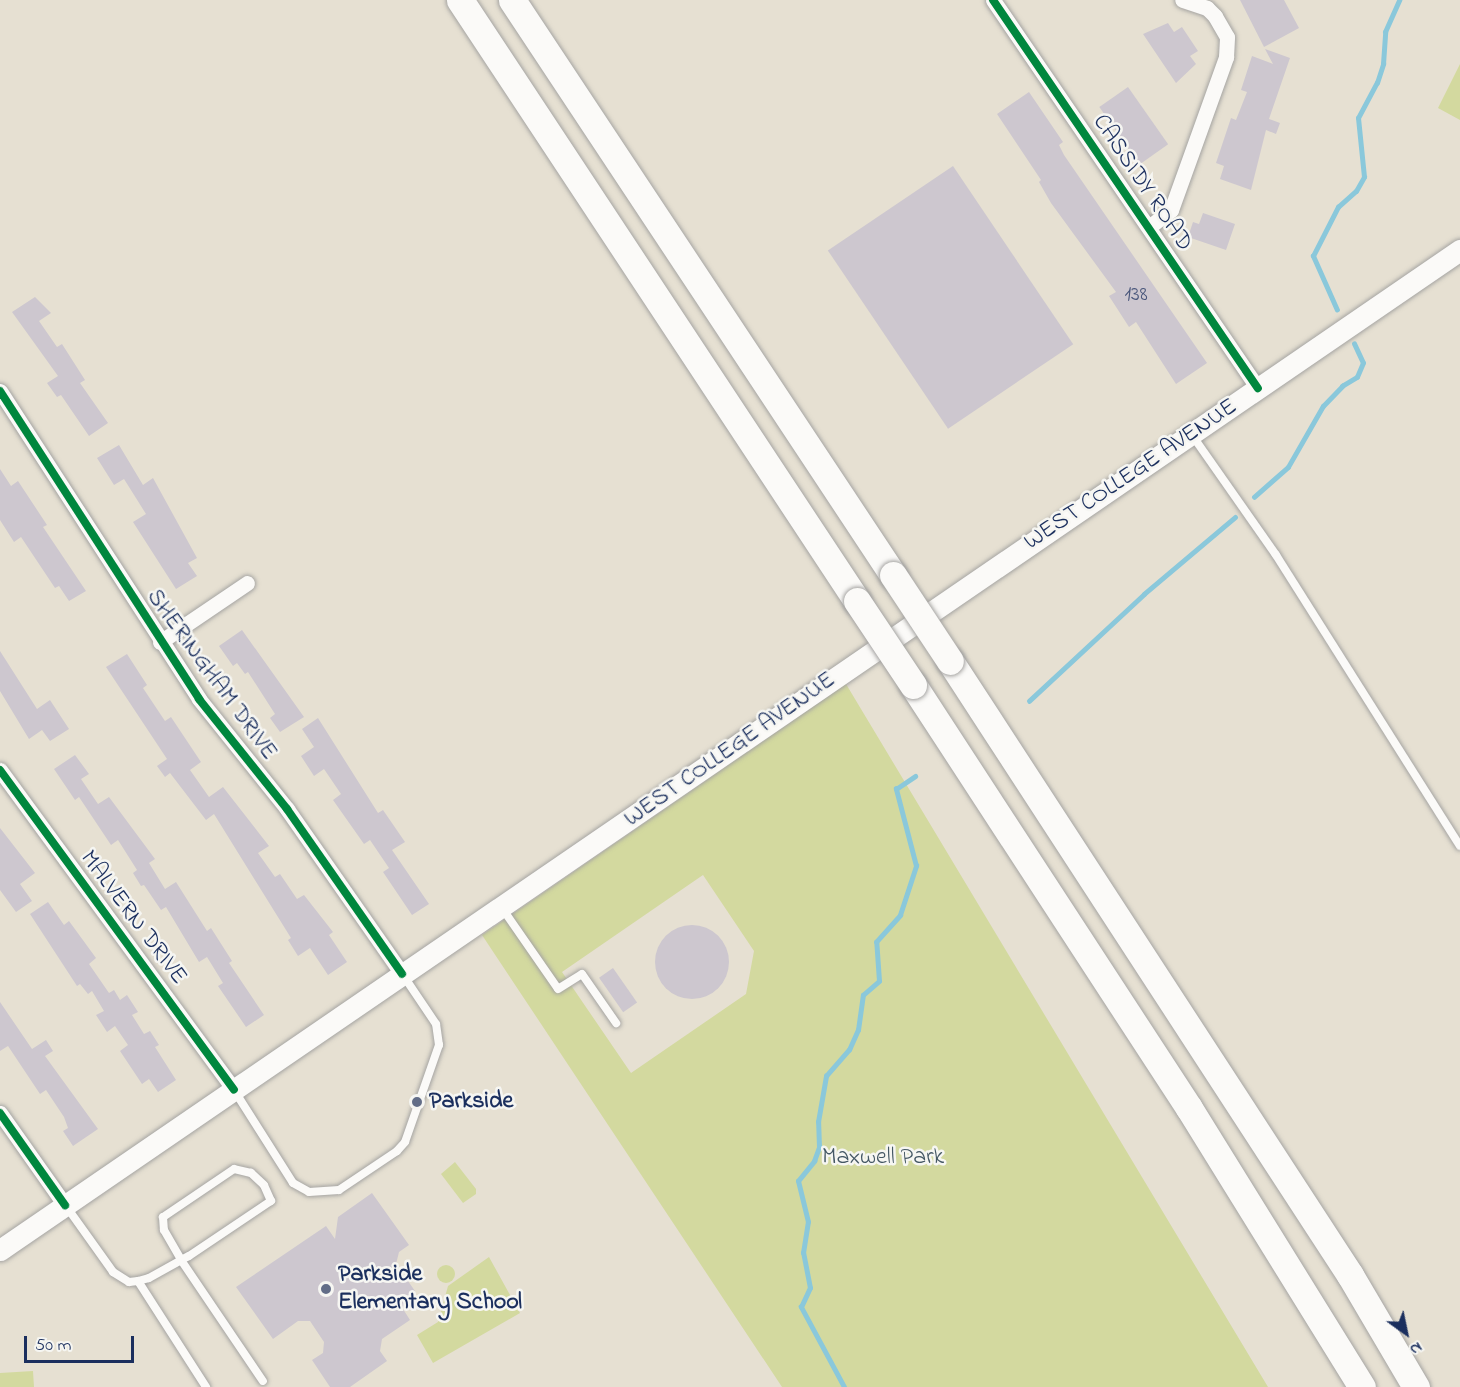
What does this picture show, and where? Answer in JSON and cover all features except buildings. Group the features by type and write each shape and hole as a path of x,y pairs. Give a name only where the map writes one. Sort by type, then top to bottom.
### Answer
{"highway":[{"path":"460,0 913,685 1189,1108 1362,1387"},
{"path":"512,0 950,661 1350,1275 1416,1387"}],"main road":[{"name":"WEST COLLEGE AVENUE","path":"0,1250 1460,250"}],"street":[{"name":"CASSIDY ROAD","path":"993,0 1258,388"},
{"path":"1149,227 1171,210 1227,51 1227,37 1215,16 1207,8 1182,0"},
{"name":"SHERINGHAM DRIVE","path":"0,391 160,642 199,699 287,810 402,974"},
{"path":"160,642 247,583"},
{"name":"MALVERN DRIVE","path":"0,770 234,1090"},
{"path":"0,1113 65,1205"}],"lane":[{"path":"1191,434 1276,555 1460,846"},
{"path":"501,907 558,989 582,974 616,1023"},
{"path":"234,1090 293,1183 309,1192 339,1190 397,1150 405,1142 439,1045 436,1024 402,974"},
{"path":"65,1205 113,1272 129,1282 138,1281 181,1260 271,1201 264,1185 251,1173 234,1169 163,1217 164,1230 181,1260 263,1381"},
{"path":"138,1281 206,1387"}],"green space":[{"path":"1460,64 1460,120 1438,108"},
{"name":"Maxwell Park","path":"846,684 1268,1387 782,1387 482,935","holes":["703,875 754,951 746,994 631,1073 562,972"]},
{"path":"455,1162 476,1189 476,1194 463,1203 441,1174"},
{"path":"489,1257 520,1313 433,1363 417,1335 438,1322 448,1286"},
{"path":"446,1265 452,1268 455,1274 452,1280 446,1283 440,1280 437,1274 440,1268"},
{"path":"33,1371 34,1387 0,1387 0,1373"}],"waterway":[{"path":"1337,310 1313,256 1338,207 1356,191 1364,177 1358,118 1377,83 1383,64 1385,32 1399,0"},
{"path":"1254,497 1288,467 1323,406 1342,386 1357,377 1363,363 1354,344"},
{"path":"1029,701 1144,594 1235,517"},
{"path":"844,1387 801,1307 810,1288 803,1253 808,1222 798,1181 814,1161 819,1147 818,1122 826,1076 849,1050 858,1030 863,995 879,981 876,942 900,915 916,866 896,789 915,776"}],"cycle path":[{"path":"993,0 1258,388"},
{"path":"0,391 199,699 287,809 402,974"},
{"path":"0,770 234,1090"},
{"path":"0,1113 65,1205"}],"place":[{"name":"Parkside","path":"417,1102"},
{"name":"Parkside Elementary School","path":"326,1289"}]}
